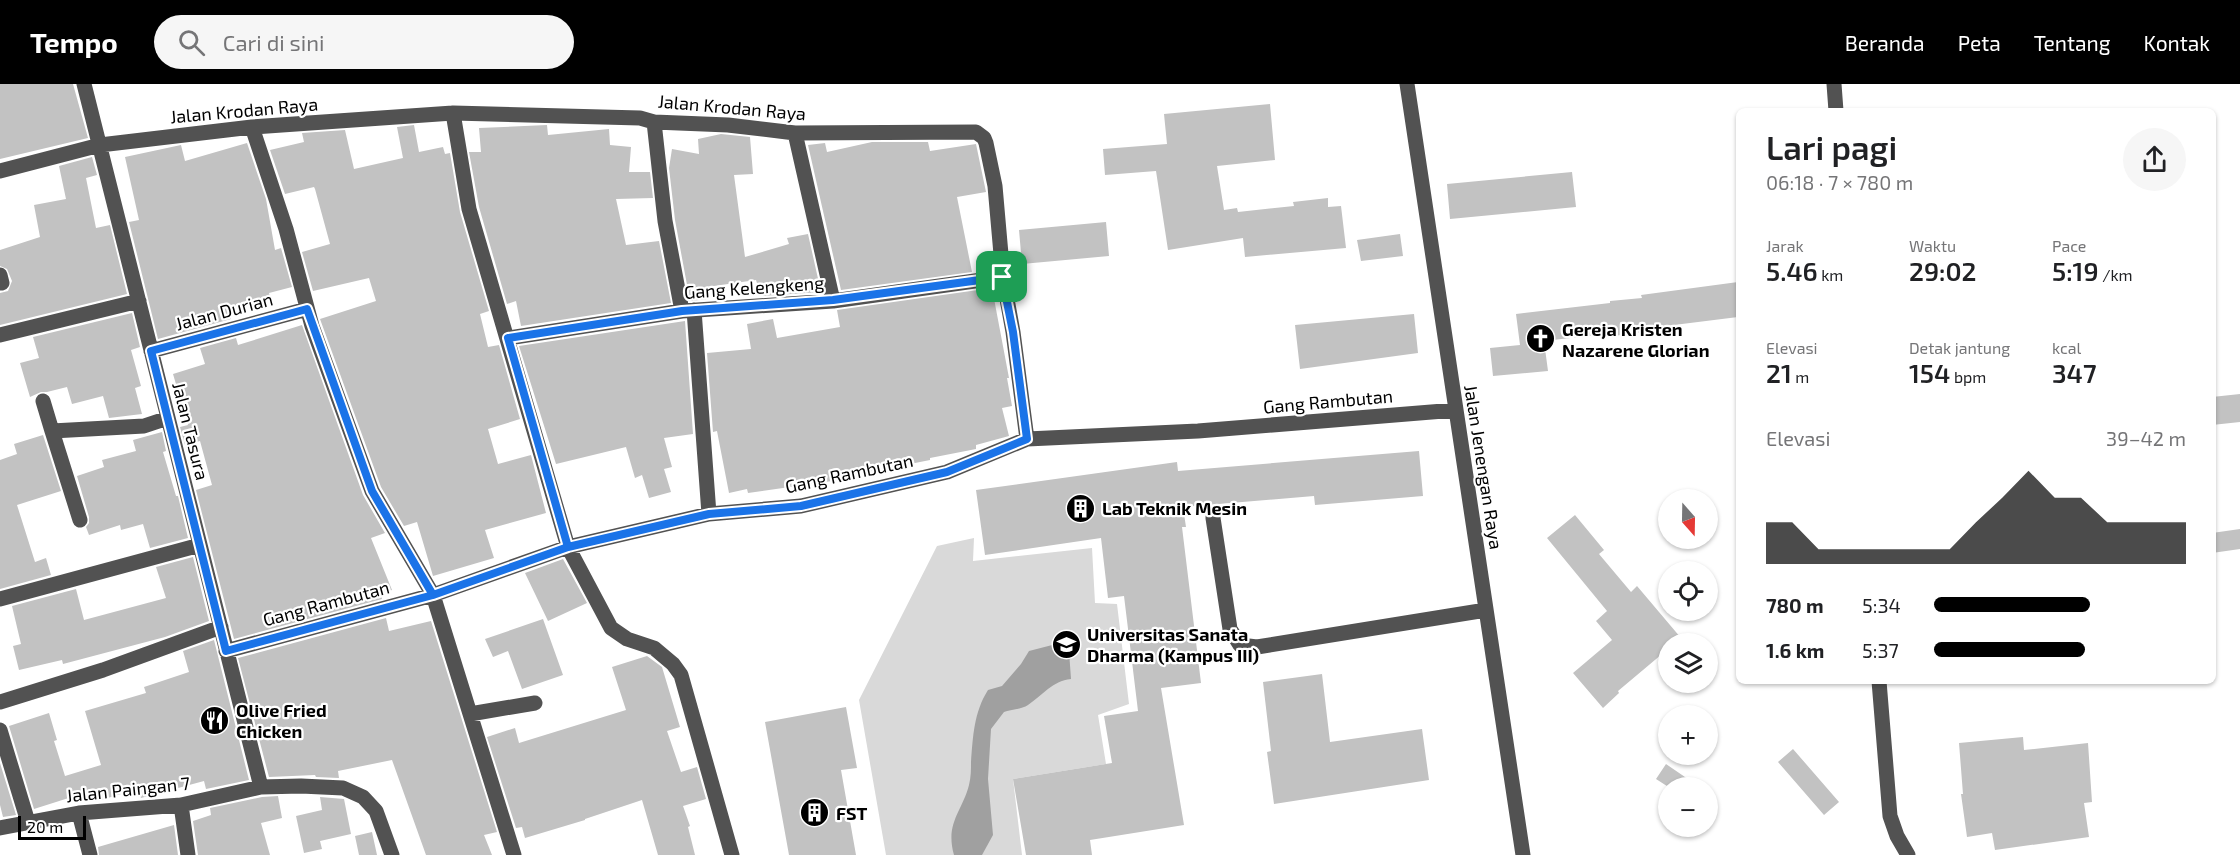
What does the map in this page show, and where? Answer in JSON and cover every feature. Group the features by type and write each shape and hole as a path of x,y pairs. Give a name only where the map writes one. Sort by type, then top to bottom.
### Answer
{"street":[{"name":"Jalan Tasura","path":"84,84 261,787"},
{"name":"Jalan Jenengan Raya","path":"1407,84 1523,855"},
{"path":"1834,84 1836,108"},
{"name":"Jalan Krodan Raya","path":"0,171 99,145 252,127 453,113 640,118 654,122 795,133 969,131 981,135 986,142 995,186 1002,277 1013,332 1027,439"},
{"path":"453,113 469,209 568,547 611,628 627,639 654,648 673,664 681,675 732,855"},
{"path":"654,122 665,221 688,310 702,398 709,514"},
{"path":"252,127 286,229 307,309 372,491 433,595 514,855"},
{"path":"795,133 833,300"},
{"path":"0,275 2,282 0,283"},
{"name":"Gang Kelengkeng","path":"508,338 688,310 833,300 1002,277"},
{"path":"0,335 139,301"},
{"name":"Jalan Durian","path":"151,351 307,309"},
{"path":"43,401 80,520"},
{"name":"Gang Rambutan","path":"226,651 433,595 568,547 709,514 801,506 947,472 1027,439 1198,431 1456,410"},
{"path":"52,431 144,426 168,418"},
{"path":"1213,518 1230,629 1240,645 1257,647 1486,610"},
{"path":"0,599 200,545"},
{"path":"0,702 103,670 220,627"},
{"path":"1879,684 1890,816 1897,836 1908,855"},
{"path":"470,714 535,703"},
{"path":"0,730 28,822"},
{"name":"Jalan Paingan 7","path":"0,828 79,813 181,805 261,787 343,788 363,797 376,811 392,855"},
{"path":"181,805 188,855"},
{"path":"79,813 90,855"}],"shaded area":[{"path":"974,538 973,561 1092,548 1095,603 1117,604 1129,704 1098,715 1106,764 1013,779 1022,855 886,855 859,700 937,546"},
{"path":"1060,643 1069,651 1071,679 1053,685 1026,706 1004,712 991,729 988,779 993,835 982,855 954,855 953,826 969,785 975,724 983,698 988,690 1002,686 1029,651"}],"building":[{"path":"0,84 73,84 88,138 0,159"},
{"path":"1270,104 1275,160 1217,166 1224,210 1237,208 1238,212 1294,206 1293,202 1328,198 1328,207 1341,206 1346,248 1245,257 1243,238 1168,250 1156,171 1105,175 1103,149 1167,144 1164,114"},
{"path":"414,125 419,152 443,147 445,154 450,153 460,212 489,311 480,314 488,347 499,345 520,419 488,429 498,464 531,455 546,513 485,530 494,558 433,576 417,522 404,526 381,487 320,319 376,301 369,278 313,291 302,252 330,244 315,189 314,187 285,194 270,150 304,142 302,133 345,130 354,169 403,158 397,127"},
{"path":"547,125 548,135 609,129 610,145 631,147 629,172 650,172 653,198 616,199 626,245 659,241 671,303 521,326 516,301 507,304 479,207 469,152 481,152 479,128"},
{"path":"721,134 750,137 753,174 734,175 745,257 789,244 787,238 808,234 821,292 761,296 756,280 707,287 708,299 690,301 675,220 669,168 672,149 699,154 698,139"},
{"path":"872,142 928,142 930,151 976,144 986,192 957,197 972,272 841,290 808,145 825,143 827,152"},
{"path":"247,143 266,199 275,250 281,248 292,287 269,293 271,300 228,310 231,319 158,339 129,222 139,220 125,157 181,145 185,161"},
{"path":"92,157 97,175 86,178 96,228 110,225 127,294 0,325 0,293 8,291 12,281 7,269 0,266 0,250 40,237 34,205 66,199 59,166"},
{"path":"1572,172 1576,207 1450,219 1447,184"},
{"path":"1106,222 1109,256 1022,264 1019,230"},
{"path":"1400,234 1403,256 1361,261 1357,240"},
{"path":"1736,282 1736,317 1642,329 1642,332 1614,336 1614,333 1544,341 1548,371 1493,376 1490,348 1520,345 1516,314 1610,303 1610,301 1642,298 1641,295"},
{"path":"992,288 1009,378 1007,378 1012,406 1002,408 1009,436 976,445 976,449 831,479 832,481 748,493 747,489 729,493 717,431 713,432 707,353 751,349 747,324 773,319 777,338 840,327 837,310"},
{"path":"132,313 140,347 131,350 141,386 135,388 142,414 109,418 103,396 72,404 67,387 41,392 30,397 20,363 39,358 33,337"},
{"path":"1414,314 1418,353 1300,369 1295,325"},
{"path":"685,321 693,434 664,438 672,467 664,469 671,492 649,498 642,475 635,478 626,447 556,464 519,346"},
{"path":"302,325 363,495 385,533 371,538 392,590 381,594 382,599 234,639 196,490 212,485 200,441 185,445 180,427 188,425 173,374 205,364 200,348 236,338 238,345"},
{"path":"2240,394 2240,422 2216,425 2216,397"},
{"path":"162,432 166,451 163,452 176,496 178,496 188,538 150,548 143,524 121,530 120,525 89,535 86,527 89,517 77,476 104,467 102,460 136,451 133,440"},
{"path":"43,435 61,491 17,505 35,562 46,558 51,575 0,589 0,460 17,454 14,444"},
{"path":"1419,451 1423,496 1315,505 1314,496 1183,507 1186,527 1182,527 1201,683 1161,688 1184,825 1090,840 1092,855 1026,855 1013,779 1112,763 1104,716 1138,711 1124,596 1108,598 1101,538 985,555 976,490 1177,462 1178,471"},
{"path":"1575,515 1604,550 1599,554 1631,592 1637,586 1658,611 1658,621 1667,621 1677,633 1658,633 1658,657 1618,691 1619,693 1603,708 1573,673 1612,640 1596,621 1607,611 1547,538"},
{"path":"2240,529 2240,549 2216,552 2216,532"},
{"path":"193,557 209,621 165,637 63,664 62,660 19,670 13,646 21,644 12,606 76,589 84,620 166,598 156,567"},
{"path":"563,559 587,603 548,621 525,573"},
{"path":"386,618 389,631 431,621 497,832 484,835 492,855 426,855 392,760 338,771 339,778 316,777 315,775 269,777 238,658"},
{"path":"543,619 563,675 522,689 508,651 493,657 485,639"},
{"path":"214,640 249,780 206,789 204,781 141,798 138,789 101,800 97,789 34,809 9,726 49,713 57,740 54,741 65,776 101,765 85,711 146,693 144,687 189,672 183,651"},
{"path":"647,656 662,667 680,727 667,731 681,772 697,767 706,799 683,806 690,826 688,827 695,855 658,855 642,800 525,838 522,827 516,828 487,737 515,728 519,743 626,710 612,667"},
{"path":"1322,674 1330,742 1422,729 1429,780 1274,804 1267,752 1271,751 1263,682"},
{"name":"FST","path":"846,707 857,768 841,770 856,855 789,855 765,722"},
{"path":"2023,737 2024,750 2088,743 2092,802 2084,803 2089,837 1995,850 1992,833 1967,837 1961,794 1963,794 1959,743"},
{"path":"1793,749 1839,802 1824,815 1778,762"},
{"path":"0,763 16,815 3,817 0,805"},
{"path":"1665,765 1685,777 1658,777 1658,780 1656,779"},
{"path":"278,796 282,818 261,823 270,855 198,855 193,821 211,815 210,808"},
{"path":"320,797 344,799 351,834 320,841 322,849 304,853 296,816 322,810"},
{"path":"174,825 178,855 99,855 98,847"},
{"path":"372,832 377,855 359,855 355,836"}],"place":[{"name":"Gereja Kristen Nazarene Glorian","path":"1541,339"},
{"name":"Lab Teknik Mesin","path":"1081,508"},
{"name":"Universitas Sanata Dharma (Kampus III)","path":"1066,644"},
{"name":"Olive Fried Chicken","path":"215,720"},
{"name":"FST","path":"815,813"}],"route":[{"path":"1002,277 810,303 682,311 508,338 568,547 500,571 433,595 372,491 307,309 151,351 226,651 433,595 568,547 709,514 801,506 947,472 1027,439 1013,332 1002,277"}]}
